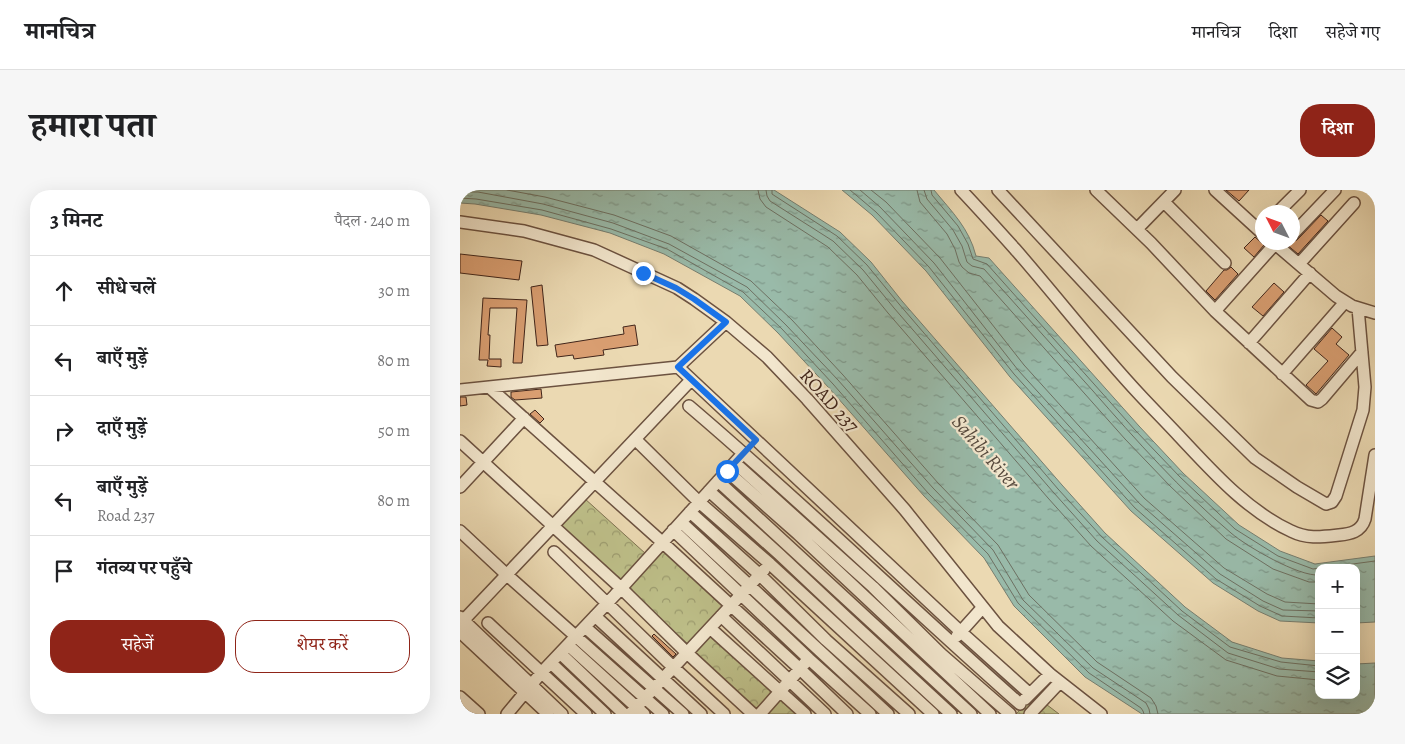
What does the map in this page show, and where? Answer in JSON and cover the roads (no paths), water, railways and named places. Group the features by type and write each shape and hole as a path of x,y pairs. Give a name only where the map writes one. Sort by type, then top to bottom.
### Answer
{"street":[{"path":"961,190 1014,248 1139,394 1236,493 1277,524 1300,535 1314,538 1346,535 1358,530 1365,519 1375,456"},
{"path":"998,190 1172,377 1255,458 1297,487 1326,504 1332,502 1336,496 1363,410 1365,387 1358,308"},
{"path":"1096,190 1137,229 1215,311 1311,400 1318,402 1362,352"},
{"path":"1137,229 1176,190"},
{"path":"1215,190 1255,224"},
{"path":"1285,205 1300,190"},
{"path":"1300,227 1335,190"},
{"path":"1164,202 1225,263"},
{"path":"1299,264 1354,204"},
{"name":"ROAD 237","path":"460,222 524,231 594,250 676,288 726,322 766,356 807,399 905,510 998,626 1050,674 1101,714"},
{"path":"1215,311 1272,250"},
{"path":"1284,250 1336,296 1358,308 1375,313"},
{"path":"1249,343 1310,273"},
{"path":"1282,374 1345,302"},
{"path":"460,390 678,367 726,322"},
{"path":"678,367 961,632 1030,694"},
{"path":"548,714 528,689 461,623 691,380"},
{"path":"489,387 800,668 847,714"},
{"path":"689,406 744,452 814,517 877,583 937,658 990,714"},
{"path":"460,487 524,418"},
{"path":"635,439 699,502 770,564 933,714"},
{"path":"507,714 550,663 756,440"},
{"path":"460,441 621,588 753,714"},
{"path":"731,467 802,530 864,597 937,658 1010,714 1050,674"},
{"path":"718,481 972,714"},
{"path":"709,491 951,714"},
{"path":"568,645 637,712 645,698 663,678 825,505"},
{"path":"690,512 760,575 826,640 909,714"},
{"path":"677,526 750,586 887,713 983,607"},
{"path":"677,526 741,595 870,714"},
{"path":"802,530 877,583 951,643 1020,704"},
{"path":"460,531 507,575 568,645 624,714"},
{"path":"554,552 724,714"},
{"path":"760,714 891,566"},
{"path":"595,616 701,714"},
{"path":"721,616 825,714"},
{"path":"488,623 586,714"},
{"path":"585,626 683,714"},
{"path":"710,628 805,714"},
{"path":"568,645 645,698 663,714"},
{"path":"550,663 605,714"},
{"path":"1030,714 1060,682"},
{"path":"528,689 562,714"},
{"path":"460,697 479,714"}],"water":[{"name":"Sahibi River","path":"460,190 774,190 840,232 871,262 902,301 1105,533 1185,607 1232,642 1282,658 1315,661 1315,699 1360,699 1360,664 1375,663 1375,714 1142,714 1085,677 1014,606 984,558 924,496 778,333 740,296 664,254 610,233 541,215 460,203"},
{"path":"842,190 934,190 964,229 976,256 989,258 1183,473 1239,525 1280,551 1315,564 1315,623 1280,621 1258,611 1213,583 1131,511 1010,377 926,271 872,215"},
{"path":"1375,556 1375,622 1360,623 1360,564 1315,564"}]}
